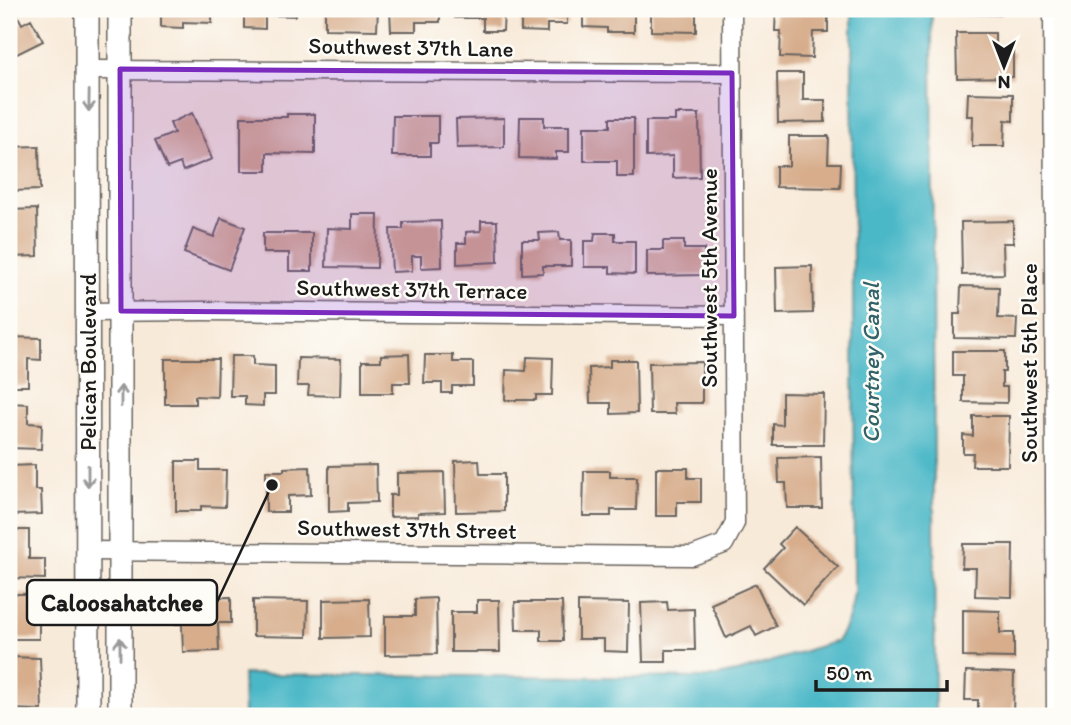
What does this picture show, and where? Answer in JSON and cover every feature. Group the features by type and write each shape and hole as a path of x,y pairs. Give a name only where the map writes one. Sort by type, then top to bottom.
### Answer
{"street":[{"name":"Pelican Boulevard","path":"87,9 88,716"},
{"name":"Pelican Boulevard","path":"120,9 120,716"},
{"name":"Southwest 5th Avenue","path":"724,544 735,523 732,9"},
{"name":"Southwest 5th Place","path":"1052,9 1058,328 1056,716"},
{"name":"Southwest 37th Lane","path":"89,70 733,73"},
{"name":"Southwest 37th Terrace","path":"89,312 734,316"},
{"name":"Southwest 37th Street","path":"88,551 692,556 724,544"}],"highlighted area":[{"path":"120,69 732,73 734,316 121,311"}],"water":[{"name":"Courtney Canal","path":"852,9 932,9 935,716 244,716 243,674 707,678 741,671 837,641 849,618 854,593"}],"building":[{"path":"9,9 14,9 22,24 31,19 43,41 9,58"},
{"path":"161,9 212,9 212,23 183,22 183,28 161,27"},
{"path":"244,9 296,9 296,16 265,15 265,29 244,28"},
{"path":"325,9 378,9 377,30 325,29"},
{"path":"390,9 440,9 440,22 416,22 416,31 391,31"},
{"path":"455,9 504,9 503,31 483,31 483,18 455,18"},
{"path":"521,9 567,9 567,24 547,24 547,32 521,31"},
{"path":"583,9 634,9 634,32 607,32 607,28 583,27"},
{"path":"651,9 696,9 696,32 651,31"},
{"path":"776,9 828,9 828,32 813,32 812,58 780,57 781,31 775,31"},
{"path":"964,9 1000,9 1000,15 964,14"},
{"path":"956,33 995,33 995,52 1013,52 1013,77 957,78"},
{"path":"777,73 803,73 803,100 825,100 825,122 778,123"},
{"path":"968,93 1013,94 1013,121 1005,120 1004,146 972,146 973,116 967,116"},
{"path":"192,113 212,159 183,171 180,163 167,168 155,141 174,133 170,123"},
{"path":"287,114 315,114 315,154 267,153 267,171 241,171 241,117 287,117"},
{"path":"675,114 699,114 700,177 673,178 673,156 646,157 646,121 675,121"},
{"path":"393,116 438,116 438,143 430,143 430,156 392,156"},
{"path":"520,117 544,117 544,126 569,126 569,152 556,152 556,159 519,158"},
{"path":"504,118 504,147 457,148 456,119"},
{"path":"610,118 634,118 634,177 617,177 617,161 584,161 584,127 610,127"},
{"path":"789,136 829,136 828,163 841,163 840,188 776,187 776,166 789,166"},
{"path":"39,146 40,190 9,191 9,147"},
{"path":"37,209 38,256 9,257 9,210"},
{"path":"352,214 378,214 377,268 326,267 327,228 352,229"},
{"path":"221,218 245,227 229,270 184,253 193,229 214,237"},
{"path":"441,221 442,267 421,268 421,256 412,256 412,271 392,272 390,229 403,229 403,222"},
{"path":"481,221 497,221 498,262 457,264 457,243 466,243 466,232 481,231"},
{"path":"1013,221 1013,243 1003,243 1004,274 962,275 961,222"},
{"path":"559,232 560,240 571,240 571,266 543,266 543,273 522,274 522,240 540,240 539,233"},
{"path":"263,233 312,233 312,271 289,271 289,253 263,253"},
{"path":"595,233 615,233 615,241 635,241 635,274 610,273 610,267 584,267 584,241 594,241"},
{"path":"663,241 684,241 684,249 704,249 705,275 647,276 647,250 663,250"},
{"path":"812,266 813,313 777,314 776,267"},
{"path":"961,286 999,287 998,318 1017,319 1016,339 954,338 954,314 960,314"},
{"path":"9,337 41,338 41,360 28,359 28,386 9,386"},
{"path":"953,351 1005,351 1002,387 1007,387 1007,403 963,402 963,376 953,376"},
{"path":"409,354 410,383 393,383 393,393 362,393 362,361 381,361 381,355"},
{"path":"425,355 453,355 453,362 473,362 473,386 452,386 452,393 442,393 442,383 424,383"},
{"path":"231,356 253,356 253,365 275,366 275,395 263,395 263,406 245,405 245,396 230,396"},
{"path":"527,357 553,358 552,395 536,395 536,400 505,400 506,370 526,371"},
{"path":"298,358 341,359 340,396 308,395 309,386 297,386"},
{"path":"165,359 218,359 217,397 195,396 195,404 165,404"},
{"path":"610,360 636,360 637,413 611,414 611,403 590,403 589,368 610,367"},
{"path":"702,362 702,403 674,403 675,414 650,414 649,363"},
{"path":"782,393 824,394 823,445 773,445 773,424 782,425"},
{"path":"9,403 28,404 28,423 42,424 41,449 9,448"},
{"path":"973,416 1009,416 1008,466 972,466 973,453 963,453 963,435 973,436"},
{"path":"821,457 822,508 787,508 786,483 779,483 778,458"},
{"path":"479,460 480,474 504,474 504,511 456,512 455,461"},
{"path":"176,461 200,461 200,470 226,470 225,507 201,506 201,511 176,511"},
{"path":"35,465 35,490 41,490 42,514 10,515 9,466"},
{"path":"376,465 377,502 348,503 348,511 329,512 329,466"},
{"path":"310,467 311,495 288,496 288,512 266,512 266,471"},
{"path":"656,468 688,468 688,478 701,478 701,502 677,502 677,516 656,516"},
{"path":"584,471 610,471 610,477 637,477 636,510 611,510 611,516 583,516"},
{"path":"444,472 445,512 390,517 390,495 397,495 397,473"},
{"path":"795,527 838,567 803,605 764,568 783,548 779,544"},
{"path":"9,530 29,530 29,559 45,559 45,579 9,578"},
{"path":"963,544 1013,544 1012,597 975,596 976,568 962,568"},
{"path":"756,584 776,626 756,636 751,626 726,638 711,604"},
{"path":"9,594 39,594 39,639 10,639"},
{"path":"231,597 231,623 218,623 219,651 183,652 182,624 167,624 167,598"},
{"path":"436,598 437,654 385,655 385,616 415,616 415,599"},
{"path":"369,599 370,637 323,638 323,600"},
{"path":"253,600 308,601 307,637 253,636"},
{"path":"477,600 499,600 500,652 451,652 451,612 477,612"},
{"path":"515,602 562,602 563,641 541,641 541,630 516,630"},
{"path":"578,602 629,603 628,652 604,651 604,639 578,639"},
{"path":"667,602 668,610 694,609 695,650 666,650 666,662 643,662 641,603"},
{"path":"963,610 1000,611 1000,633 1014,633 1014,658 963,657"},
{"path":"9,657 40,658 42,710 9,709"},
{"path":"966,671 1014,673 1013,716 978,716 978,700 965,700"}],"place":[{"name":"Caloosahatchee","path":"272,485"}]}
